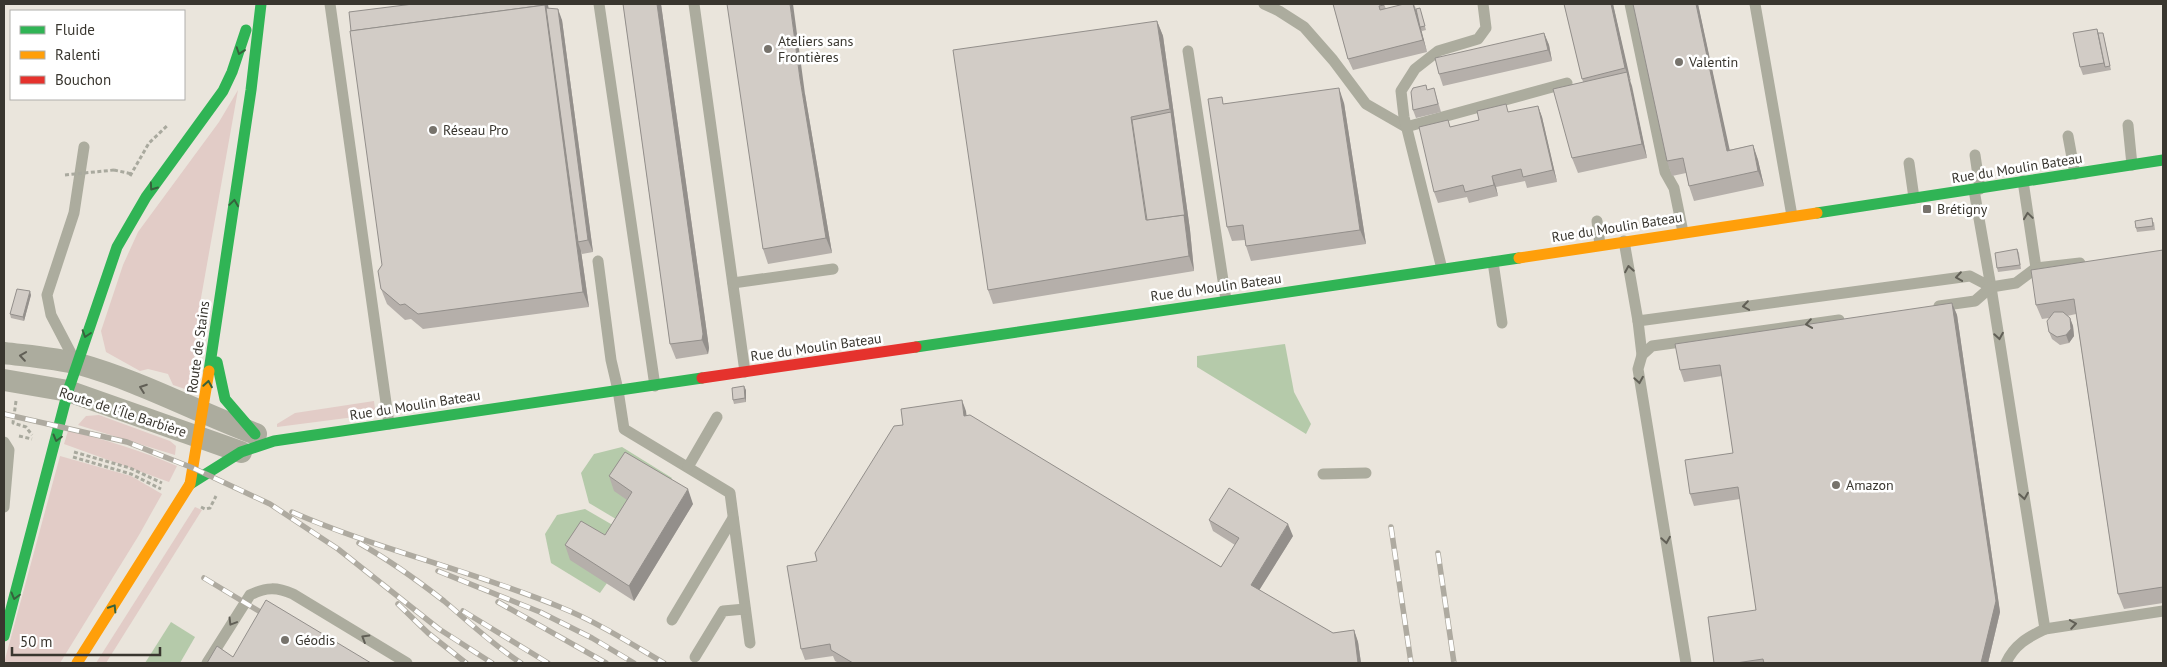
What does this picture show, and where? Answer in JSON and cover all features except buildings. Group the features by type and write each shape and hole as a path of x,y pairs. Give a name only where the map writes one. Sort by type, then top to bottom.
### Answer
{"street":[{"path":"4,636 68,391 117,247 146,197 223,91 241,48 252,4"},
{"name":"Route de Stains","path":"77,663 185,492 203,414 251,90 260,4"},
{"name":"Rue du Moulin Bateau","path":"185,492 264,437 389,424 655,386 1493,262 1683,232 1977,190 2163,160"},
{"path":"213,348 225,399 264,437"},
{"name":"Route de l'Île Barbière","path":"4,353 77,364 166,396 203,414 264,437"},
{"name":"Route de l'Île Barbière","path":"4,380 68,391 241,452"}],"lane":[{"path":"330,4 389,424"},
{"path":"599,4 655,386"},
{"path":"694,4 745,372"},
{"path":"1264,4 1304,26 1333,60 1366,104 1406,127 1567,83"},
{"path":"1442,269 1406,127 1402,91 1414,69 1438,51 1478,39 1486,28 1483,4"},
{"path":"1630,4 1665,172 1674,188 1683,232"},
{"path":"1755,4 1792,217"},
{"path":"1188,50 1226,300"},
{"path":"2128,125 2132,165"},
{"path":"2068,136 2075,174"},
{"path":"77,364 51,315 47,295 74,213 84,147"},
{"path":"1975,154 1977,190 1991,288 2045,629"},
{"path":"1909,163 1914,199"},
{"path":"2023,182 2036,268"},
{"path":"1596,221 1600,245"},
{"path":"1624,241 1642,355 1638,369 1686,663"},
{"path":"1926,308 1975,301 1991,288 2016,283 2036,268 2095,261"},
{"path":"598,262 611,360 624,429 730,493 750,644"},
{"path":"1493,262 1502,323"},
{"path":"733,283 833,269"},
{"path":"1638,321 1970,276 1991,288"},
{"path":"1642,355 1652,346 1848,319"},
{"path":"688,467 717,417"},
{"path":"4,442 9,450 4,507"},
{"path":"1323,474 1366,473"},
{"path":"672,620 733,518"},
{"path":"207,663 250,595 260,590 272,588 293,594 407,663"},
{"path":"694,657 723,611 745,609"},
{"path":"2006,663 2020,642 2045,629 2163,611"}],"path":[{"path":"65,175 114,170 132,174"},
{"path":"54,450 185,492 208,509 212,506 220,488"},
{"path":"54,450 130,468 204,502 209,500 213,493"}],"shaded area":[{"path":"238,90 196,326 193,386 188,390 173,385 168,374 148,369 140,371 106,352 101,331 123,265 138,232 219,122"},
{"path":"1285,344 1294,392 1311,424 1306,434 1197,367 1197,356"},
{"path":"374,401 375,409 370,415 277,427 277,424 295,413"},
{"path":"99,415 170,441 176,446 175,455 78,425 86,416"},
{"path":"68,431 123,446 177,466 169,482 64,444"},
{"path":"622,447 672,478 666,488 638,507 626,525 589,503 581,473 594,454"},
{"path":"60,456 131,476 162,494 60,663 4,663"},
{"path":"195,507 202,510 106,663 96,663"},
{"path":"585,509 623,531 607,583 600,593 551,563 545,534 557,515"},
{"path":"171,622 195,637 180,663 145,663"}],"railway":[{"path":"4,414 127,442 193,468 270,504 338,549 439,629 492,663"},
{"path":"292,512 358,538 494,582 560,607 600,626 664,663"},
{"path":"1391,527 1411,663"},
{"path":"359,543 424,585 491,641 521,663"},
{"path":"1438,553 1454,663"},
{"path":"438,571 540,612 592,638 634,663"},
{"path":"204,578 267,616"},
{"path":"498,602 606,663"},
{"path":"398,604 428,633 466,663"},
{"path":"463,611 548,663"}],"traffic: fast":[{"path":"209,371 251,90 261,4"},
{"path":"4,636 68,391 117,247 146,197 223,91 232,72 246,30"},
{"path":"1817,213 2163,160"},
{"path":"916,347 1519,258"},
{"path":"217,362 225,399 255,434"},
{"path":"190,484 241,452 274,441 702,378"}],"traffic: slow":[{"path":"1519,258 1817,213"},
{"path":"77,663 190,484 209,371"}],"traffic: jam":[{"path":"702,378 916,347"}],"place":[{"name":"Ateliers sans Frontières","path":"768,49"},
{"name":"Valentin","path":"1679,62"},
{"name":"Réseau Pro","path":"433,130"},
{"name":"Brétigny","path":"1927,209"},
{"name":"Amazon","path":"1836,485"},
{"name":"Géodis","path":"285,640"}]}
